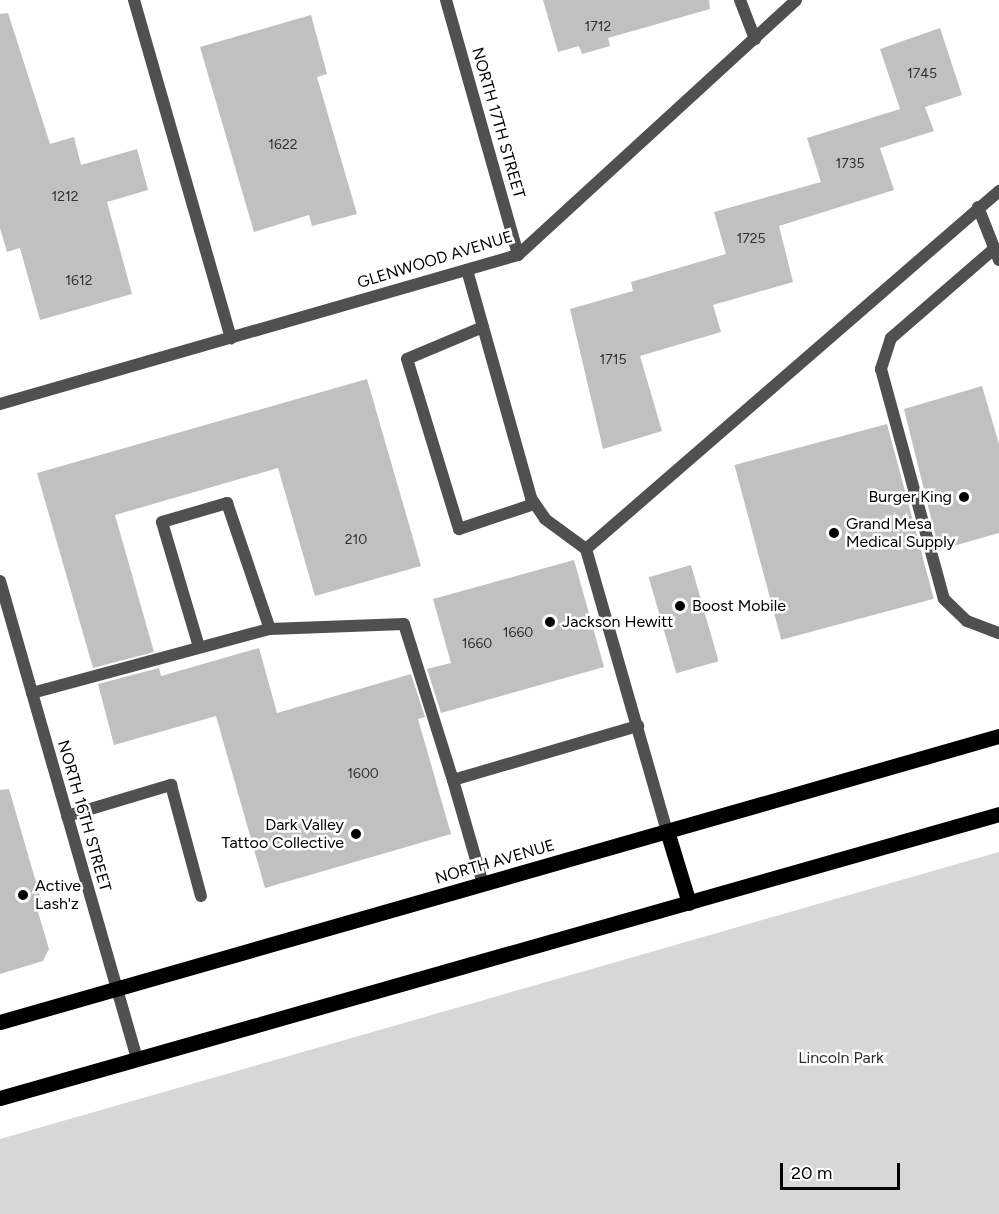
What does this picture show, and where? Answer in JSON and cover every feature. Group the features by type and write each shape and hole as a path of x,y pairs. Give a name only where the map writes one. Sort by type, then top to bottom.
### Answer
{"main road":[{"name":"NORTH AVENUE","path":"0,1022 999,736"},
{"path":"0,1098 999,814"},
{"path":"667,831 689,903"}],"street":[{"path":"134,0 231,338"},
{"name":"NORTH 17TH STREET","path":"446,0 518,255"},
{"path":"741,0 755,39"},
{"name":"GLENWOOD AVENUE","path":"0,404 518,255 796,0"},
{"path":"586,549 999,190"},
{"path":"978,207 997,254 891,338 881,369 944,599 967,621 999,633"},
{"path":"467,270 534,504 545,519 586,549 667,831"},
{"path":"483,327 407,360 459,529 534,504"},
{"path":"199,647 162,522 227,503 270,629"},
{"name":"NORTH 16TH STREET","path":"0,581 137,1060"},
{"path":"32,693 270,629 404,624 483,884"},
{"path":"453,780 638,726"},
{"path":"67,816 171,785 201,896"}],"green space":[{"name":"Lincoln Park","path":"999,852 999,1214 0,1214 0,1139"}],"building":[{"path":"543,0 709,0 710,9 608,38 610,46 582,54 579,46 558,52"},
{"path":"8,13 50,144 74,137 81,165 137,149 148,190 107,202 132,294 40,320 20,248 7,252 0,228 0,14"},
{"path":"311,15 327,74 317,77 357,214 312,226 309,215 254,232 200,47"},
{"path":"940,28 962,95 925,107 934,131 880,148 894,190 779,226 793,282 713,305 721,332 640,356 662,431 603,449 570,309 633,291 631,282 726,254 714,212 821,182 807,138 900,109 880,49"},
{"path":"367,379 421,566 315,596 278,468 115,515 154,652 93,668 37,473"},
{"name":"Burger King","path":"982,386 999,444 999,533 939,550 904,409"},
{"name":"Grand Mesa Medical Supply","path":"887,424 934,599 781,640 734,465"},
{"path":"574,560 604,667 441,713 427,669 451,663 433,599"},
{"name":"Boost Mobile","path":"691,565 719,661 676,673 649,577"},
{"path":"259,648 277,713 411,674 425,717 418,719 451,834 265,888 216,716 114,745 98,684 159,668 161,676"},
{"path":"9,789 42,903 36,905 49,949 43,961 0,974 0,790"}],"place":[{"name":"Burger King","path":"964,497"},
{"name":"Grand Mesa Medical Supply","path":"834,533"},
{"name":"Boost Mobile","path":"680,606"},
{"name":"Jackson Hewitt","path":"550,622"},
{"name":"Dark Valley Tattoo Collective","path":"356,834"},
{"name":"Active Lash'z","path":"23,895"}]}
